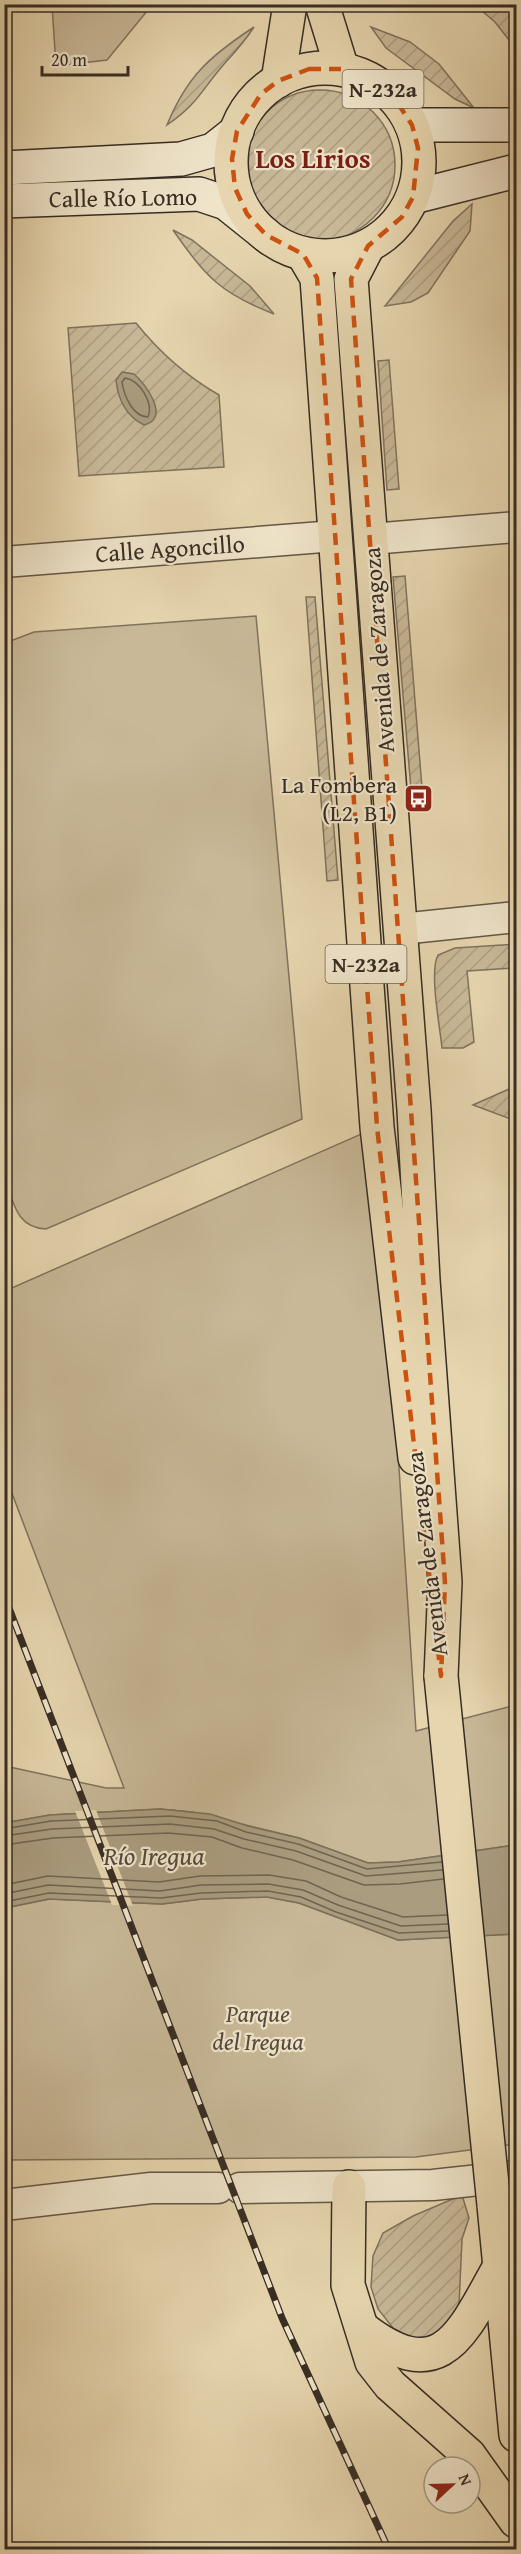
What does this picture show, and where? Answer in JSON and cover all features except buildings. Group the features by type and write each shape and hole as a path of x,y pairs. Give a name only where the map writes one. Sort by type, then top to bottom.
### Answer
{"main road":[{"path":"278,81 290,4"},
{"name":"N-232a","path":"322,4 342,69"},
{"name":"N-232a","path":"309,69 342,69 371,80 395,99 412,125 418,148 419,173 413,197 402,217 387,234 368,246 347,254 325,256 303,254 266,235 247,214 235,188 232,159 237,131 246,111 261,94 278,81 309,69"},
{"path":"412,125 516,124"},
{"name":"Calle Río Lomo","path":"4,168 181,159 213,150 237,131"},
{"path":"413,197 516,171"},
{"name":"Calle Río Lomo","path":"4,201 199,194 226,203 266,235"},
{"name":"Avenida de Zaragoza","path":"368,246 351,279 401,929 445,1582 441,1676"},
{"name":"Avenida de Zaragoza","path":"303,254 317,278 377,1127 441,1676"},
{"name":"N-232a","path":"441,1676 516,2435"},
{"path":"349,2187 346,2269 350,2300 362,2328 367,2351 378,2371 469,2456 516,2521"},
{"path":"362,2328 377,2340 401,2352 421,2355 441,2350 461,2333 500,2279"},
{"path":"500,2279 516,2319"}],"street":[{"path":"371,539 516,527"},
{"name":"Calle Agoncillo","path":"4,562 335,536"},
{"path":"401,929 516,917"},
{"path":"4,2205 151,2188 432,2185 516,2176"}],"highlighted area":[{"path":"309,69 342,69 371,80 395,99 412,125 418,148 413,197 402,217 368,246 351,279 445,1582 441,1676 377,1127 317,278 303,254 266,235 247,214 235,188 232,159 237,131 261,94 278,81"}],"green space":[{"path":"52,5 152,5 107,60 56,66"},
{"path":"475,5 516,5 516,49 495,22"},
{"path":"254,27 193,103 167,125 183,93 201,68"},
{"path":"371,27 410,42 439,64 474,108 455,99 386,48"},
{"path":"320,90 349,95 362,102 373,112 383,123 390,136 395,165 390,194 383,207 373,218 362,228 349,235 320,240 291,235 278,228 267,218 257,207 250,194 245,165 250,136 257,123 267,112 278,102 291,95"},
{"path":"472,204 470,231 428,293 411,302 385,306 453,221"},
{"path":"173,230 192,240 250,286 274,314 240,299 216,282 195,260"},
{"path":"136,323 174,363 219,395 224,467 79,476 68,328"},
{"path":"389,360 399,489 387,490 378,361"},
{"path":"405,576 422,788 411,789 393,577"},
{"path":"306,597 315,597 338,880 327,881"},
{"path":"256,616 302,1119 46,1229 36,1228 18,1213 5,1180 5,643 34,632"},
{"path":"516,944 516,968 467,971 474,1042 463,1048 442,1048 435,986 438,955 455,948"},
{"path":"516,1086 516,1121 473,1105"},
{"path":"377,1127 416,1731 516,1705 516,1845 398,1862 368,1863 299,1838 192,1812 160,1809 50,1815 5,1823 5,1766 106,1788 124,1788 5,1475 5,1291"},
{"name":"Parque del Iregua","path":"267,1897 299,1903 398,1940 516,1934 516,2144 416,2157 5,2160 5,1908 49,1899 162,1904 202,1899"},
{"path":"462,2195 469,2218 462,2239 459,2306 455,2319 429,2338 410,2338 393,2328 378,2309 371,2287 373,2256 383,2233 413,2216"}],"water":[{"path":"122,372 134,374 150,393 156,409 156,416 152,421 144,425 132,417 124,407 116,380"},
{"name":"Río Iregua","path":"160,1809 210,1814 299,1838 368,1863 398,1862 516,1845 516,1934 398,1940 299,1903 267,1897 202,1899 162,1904 49,1899 5,1908 4,1823 50,1815"}],"pier":[{"path":"96,1810 133,1906 112,1905 75,1811"}],"railway":[{"path":"4,1595 282,2318 389,2550"}],"place":[{"name":"La Fombera (L2, B1)","path":"418,799"}],"district":[{"name":"Los Lirios","path":"313,159"}]}
